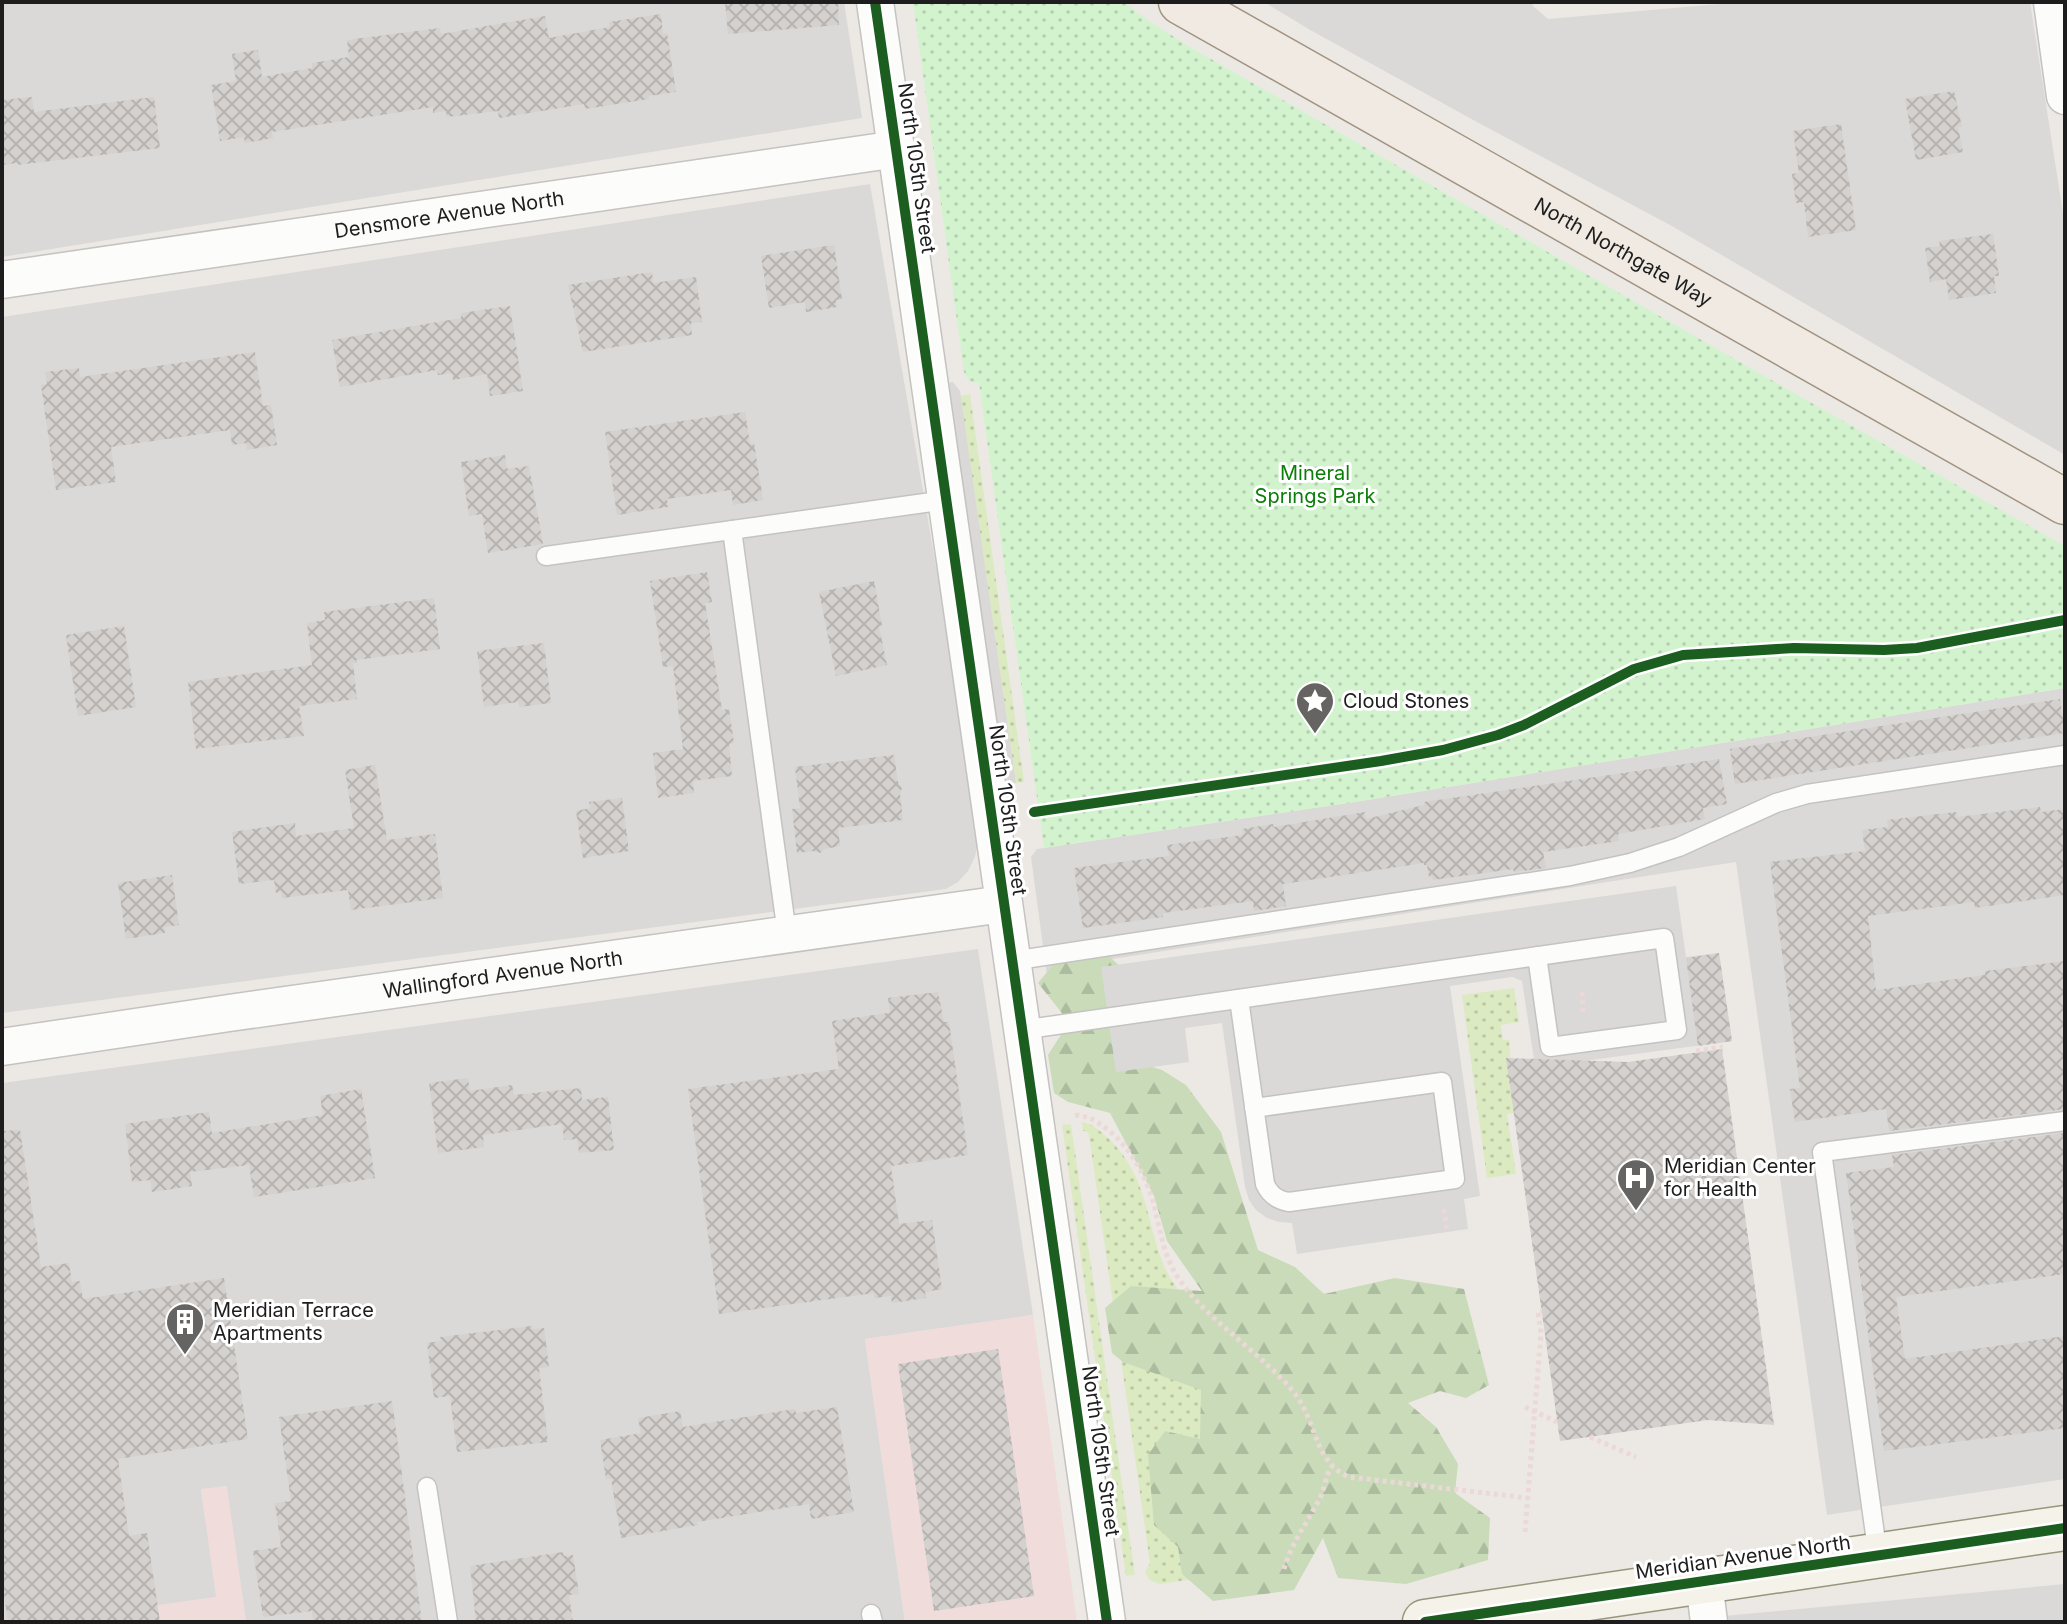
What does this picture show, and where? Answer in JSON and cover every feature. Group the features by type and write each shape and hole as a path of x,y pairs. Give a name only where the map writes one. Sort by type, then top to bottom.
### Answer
{"main road":[{"name":"North Northgate Way","path":"1181,2 2065,502"}],"street":[{"name":"North 105th Street","path":"875,2 1107,1622"},
{"path":"2052,2 2065,96"},
{"name":"Densmore Avenue North","path":"2,280 897,149"},
{"name":"Wallingford Avenue North","path":"2,1047 1003,904"},
{"name":"Meridian Avenue North","path":"1425,1622 1706,1602 1878,1556 2065,1528"}],"lane":[{"path":"546,556 946,500"},
{"path":"732,530 787,934"},
{"path":"1012,961 1570,876 1630,863 1679,847 1776,803 1807,794 2065,755"},
{"path":"1021,1030 1239,999 1537,956 1664,938 1677,1030 1550,1047 1537,956"},
{"path":"1239,999 1254,1108 1265,1184 1269,1192 1281,1201 1289,1202 1455,1179 1442,1082 1254,1108"},
{"path":"1878,1556 1822,1152 2065,1121"},
{"path":"427,1487 448,1622"}],"path":[{"path":"1582,992 1583,1024"},
{"path":"1075,1115 1090,1116 1117,1137 1131,1154 1144,1177 1172,1267 1186,1291 1284,1380 1301,1402 1326,1460 1337,1472 1349,1477 1528,1498"},
{"path":"1442,1202 1447,1232"},
{"path":"1525,1532 1541,1333 1538,1311 1542,1311"},
{"path":"1525,1407 1557,1422"},
{"path":"1590,1437 1636,1457"},
{"path":"1284,1569 1288,1554 1324,1489 1332,1466"}],"shaded area":[{"path":"2,2 844,2 862,118 2,257"},
{"path":"1264,2 1533,2 1533,6 1548,19 1742,2 2030,2 2065,226 2065,455 1670,225 1475,121"},
{"path":"870,184 981,827 975,857 958,882 946,889 2,1013 2,317"},
{"path":"953,382 960,391 1016,783 1000,785 943,384"},
{"path":"2065,688 2065,1479 1827,1515 1736,862 1061,967 1047,976 1031,857 1037,849 1348,803"},
{"path":"1676,886 1686,957 1719,953 1732,1041 1584,1061 1534,1059 1522,981 1512,977 1450,986 1480,1196 1464,1199 1468,1229 1297,1254 1292,1223 1267,1218 1249,1200 1222,1023 1185,1028 1189,1062 1116,1072 1101,967"},
{"path":"978,949 1033,1315 865,1339 905,1622 246,1622 226,1486 201,1490 217,1597 40,1622 2,1622 2,1083"},
{"path":"1033,1315 1077,1622 905,1622 865,1339"},
{"path":"227,1486 246,1622 40,1622 216,1597 201,1489"},
{"path":"2065,1584 2065,1622 1725,1622 1724,1616"}],"green space":[{"name":"Mineral Springs Park","path":"913,2 1123,2 1190,47 2065,546 2065,688 1348,803 1044,848 979,383 969,381 964,372"},
{"path":"970,394 1024,782 1016,783 960,396"},
{"path":"1097,945 1125,971 1133,1061 1162,1070 1186,1085 1221,1132 1258,1250 1295,1267 1324,1294 1395,1278 1464,1289 1489,1385 1466,1398 1440,1391 1408,1403 1436,1427 1458,1464 1455,1493 1490,1518 1488,1560 1406,1584 1338,1578 1323,1538 1294,1590 1213,1601 1182,1574 1178,1547 1154,1525 1148,1455 1165,1431 1200,1439 1201,1390 1123,1362 1112,1353 1105,1308 1131,1286 1202,1291 1167,1241 1154,1196 1110,1113 1068,1102 1054,1093 1048,1055 1069,1022 1038,983 1066,949"},
{"path":"1514,988 1519,1022 1501,1025 1503,1040 1509,1040 1514,1113 1507,1114 1516,1174 1487,1178 1462,995"},
{"path":"1082,1122 1108,1138 1139,1184 1158,1251 1181,1295 1275,1567 1160,1584 1151,1581 1145,1573 1150,1563 1089,1135 1083,1131"},
{"path":"1071,1124 1135,1575 1126,1576 1062,1125"}],"building":[{"path":"725,2 838,2 839,25 728,34"},
{"path":"661,14 676,92 585,109 584,104 499,118 498,111 447,117 446,111 433,113 433,107 272,132 273,138 245,143 244,137 220,141 211,85 236,81 232,54 258,50 262,77 312,68 312,63 349,57 347,40 440,28 441,34 545,16 549,38 610,27 609,22"},
{"path":"1954,91 1962,127 1958,127 1963,152 1916,160 1905,99"},
{"path":"32,97 34,112 154,97 160,148 2,165 2,100"},
{"path":"1841,124 1856,230 1808,237 1804,202 1796,203 1792,174 1799,173 1793,131"},
{"path":"1993,234 1999,276 1994,276 1996,293 1949,300 1946,279 1930,282 1925,248 1940,246 1939,241"},
{"path":"834,245 842,299 836,300 837,307 806,312 805,302 769,308 761,256"},
{"path":"652,272 653,283 696,277 702,322 691,323 692,335 583,352 568,285"},
{"path":"510,306 523,391 490,396 487,374 453,380 452,373 438,375 437,370 340,387 332,340 461,318 461,313"},
{"path":"255,352 263,406 271,405 277,445 247,450 246,443 232,445 230,430 111,447 116,482 56,490 41,385 47,384 45,372 79,368 80,377"},
{"path":"745,412 750,444 754,443 763,500 733,505 731,490 667,499 668,507 617,515 605,432"},
{"path":"505,455 507,469 529,466 543,544 488,553 482,514 469,516 461,462"},
{"path":"707,572 712,602 705,603 722,710 729,709 734,743 729,744 732,776 693,781 694,793 658,798 653,753 683,749 673,666 663,667 650,581"},
{"path":"874,581 887,665 836,676 819,592"},
{"path":"434,598 440,649 356,660 357,663 353,663 357,699 299,706 304,736 196,749 188,682 312,665 307,623 325,620 324,612"},
{"path":"124,626 136,707 78,716 66,635"},
{"path":"544,643 551,703 519,707 518,702 484,707 477,651"},
{"path":"2060,699 2065,733 1735,784 1730,749"},
{"path":"894,755 898,782 902,788 903,820 838,828 840,846 820,853 797,853 792,809 800,808 795,767"},
{"path":"1719,759 1727,804 1703,808 1705,819 1618,834 1619,841 1543,852 1546,868 1514,872 1513,869 1433,880 1424,863 1283,884 1286,906 1254,911 1253,901 1083,928 1074,868 1169,856 1167,845 1243,835 1242,829 1365,812 1366,819 1424,805 1424,802"},
{"path":"375,765 387,840 435,834 443,898 351,910 348,890 282,898 281,892 276,893 274,880 239,884 232,832 295,823 296,836 354,828 345,770"},
{"path":"622,798 629,851 583,858 576,811 590,808 589,802"},
{"path":"2040,807 2041,812 2065,809 2065,895 1975,908 1974,902 1868,916 1876,990 2065,961 2065,1109 1889,1131 1886,1109 1795,1122 1790,1089 1800,1088 1770,862 1865,851 1862,830 1888,827 1887,820 1956,812 1957,817"},
{"path":"172,875 179,925 164,927 165,933 126,939 118,883"},
{"path":"1719,953 1732,1041 1698,1046 1686,958"},
{"path":"938,992 944,1022 949,1022 968,1155 891,1166 899,1224 932,1220 942,1289 925,1292 926,1298 892,1303 891,1296 874,1298 874,1293 719,1314 688,1089 839,1069 832,1021 888,1013 888,998"},
{"name":"Meridian Center for Health","path":"1722,1049 1774,1425 1708,1420 1560,1441 1506,1058 1628,1062"},
{"path":"468,1078 470,1091 512,1085 514,1095 581,1088 582,1100 608,1097 614,1150 579,1153 577,1139 564,1140 562,1124 483,1135 484,1147 438,1153 429,1083"},
{"path":"361,1089 375,1178 254,1197 249,1165 190,1172 192,1186 152,1192 150,1180 132,1182 125,1124 209,1112 212,1133 323,1115 320,1096"},
{"path":"20,1130 41,1267 69,1263 72,1282 80,1281 83,1299 224,1278 248,1439 118,1459 129,1536 147,1533 160,1622 8,1622 2,1580 2,1131"},
{"path":"2065,1133 2065,1274 1896,1297 1905,1359 2065,1336 2065,1428 1884,1451 1846,1173 1894,1167 1892,1155"},
{"path":"532,1326 532,1329 544,1328 549,1367 539,1368 548,1442 457,1452 450,1396 434,1398 427,1343 441,1341 440,1337"},
{"path":"998,1349 1034,1596 934,1611 898,1364"},
{"path":"392,1401 422,1622 313,1622 312,1611 263,1617 253,1551 281,1547 275,1503 291,1501 279,1417"},
{"path":"837,1407 854,1512 811,1519 809,1504 621,1538 611,1479 606,1479 600,1440 641,1433 638,1418 680,1411 683,1427 795,1409 796,1413"},
{"path":"563,1552 564,1556 573,1555 579,1594 569,1595 573,1622 476,1622 470,1566"}],"cycle path":[{"path":"875,2 1107,1622"},
{"path":"1034,812 1443,750 1524,725 1634,669 1683,655 1794,648 1917,648 2065,620"},
{"path":"1425,1622 2065,1528"}],"place":[{"name":"Cloud Stones","path":"1315,735"},
{"name":"Meridian Center for Health","path":"1636,1212"},
{"name":"Meridian Terrace Apartments","path":"185,1356"}]}
